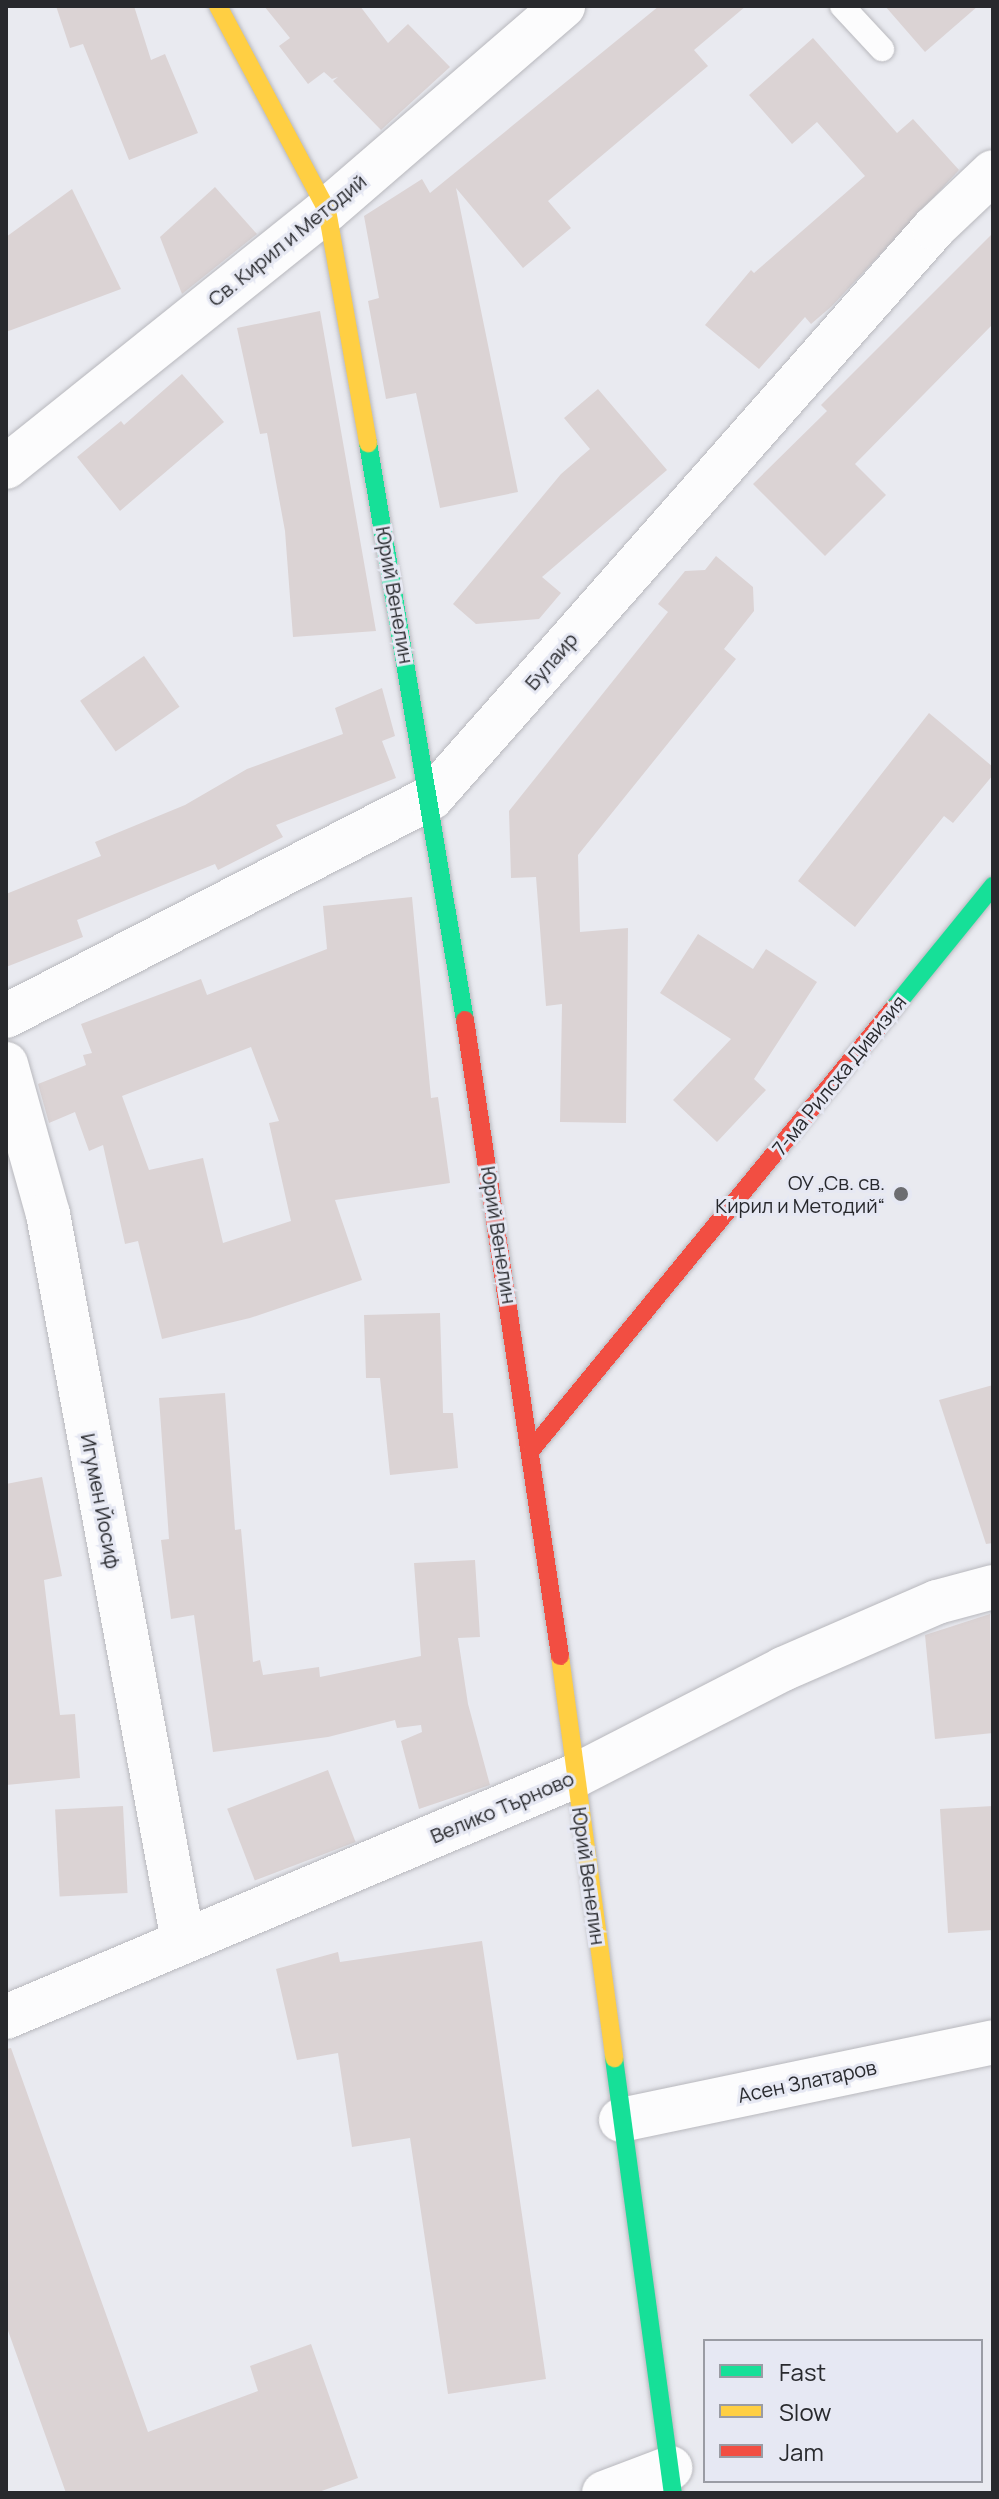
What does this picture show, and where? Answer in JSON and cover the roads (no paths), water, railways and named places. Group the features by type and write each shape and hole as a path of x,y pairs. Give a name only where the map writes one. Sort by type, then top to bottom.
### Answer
{"street":[{"name":"Юрий Венелин","path":"218,6 327,210 431,798 532,1449 672,2480"},
{"name":"Св. Кирил и Методий","path":"6,467 327,210 563,6"},
{"name":"Булаир","path":"6,1016 431,798 934,228 993,172"},
{"name":"7-ма Рилска Дивизия","path":"532,1449 993,886"},
{"name":"Игумен Йосиф","path":"6,1064 48,1214 183,1941"},
{"name":"Велико Търново","path":"6,2017 575,1776 783,1669 937,1602 993,1587"},
{"name":"Асен Златаров","path":"621,2120 993,2042"},
{"path":"604,2493 672,2480"}],"lane":[{"path":"842,6 882,49"}],"place":[{"name":"ОУ „Св. св. Кирил и Методий“","path":"901,1194"}]}
